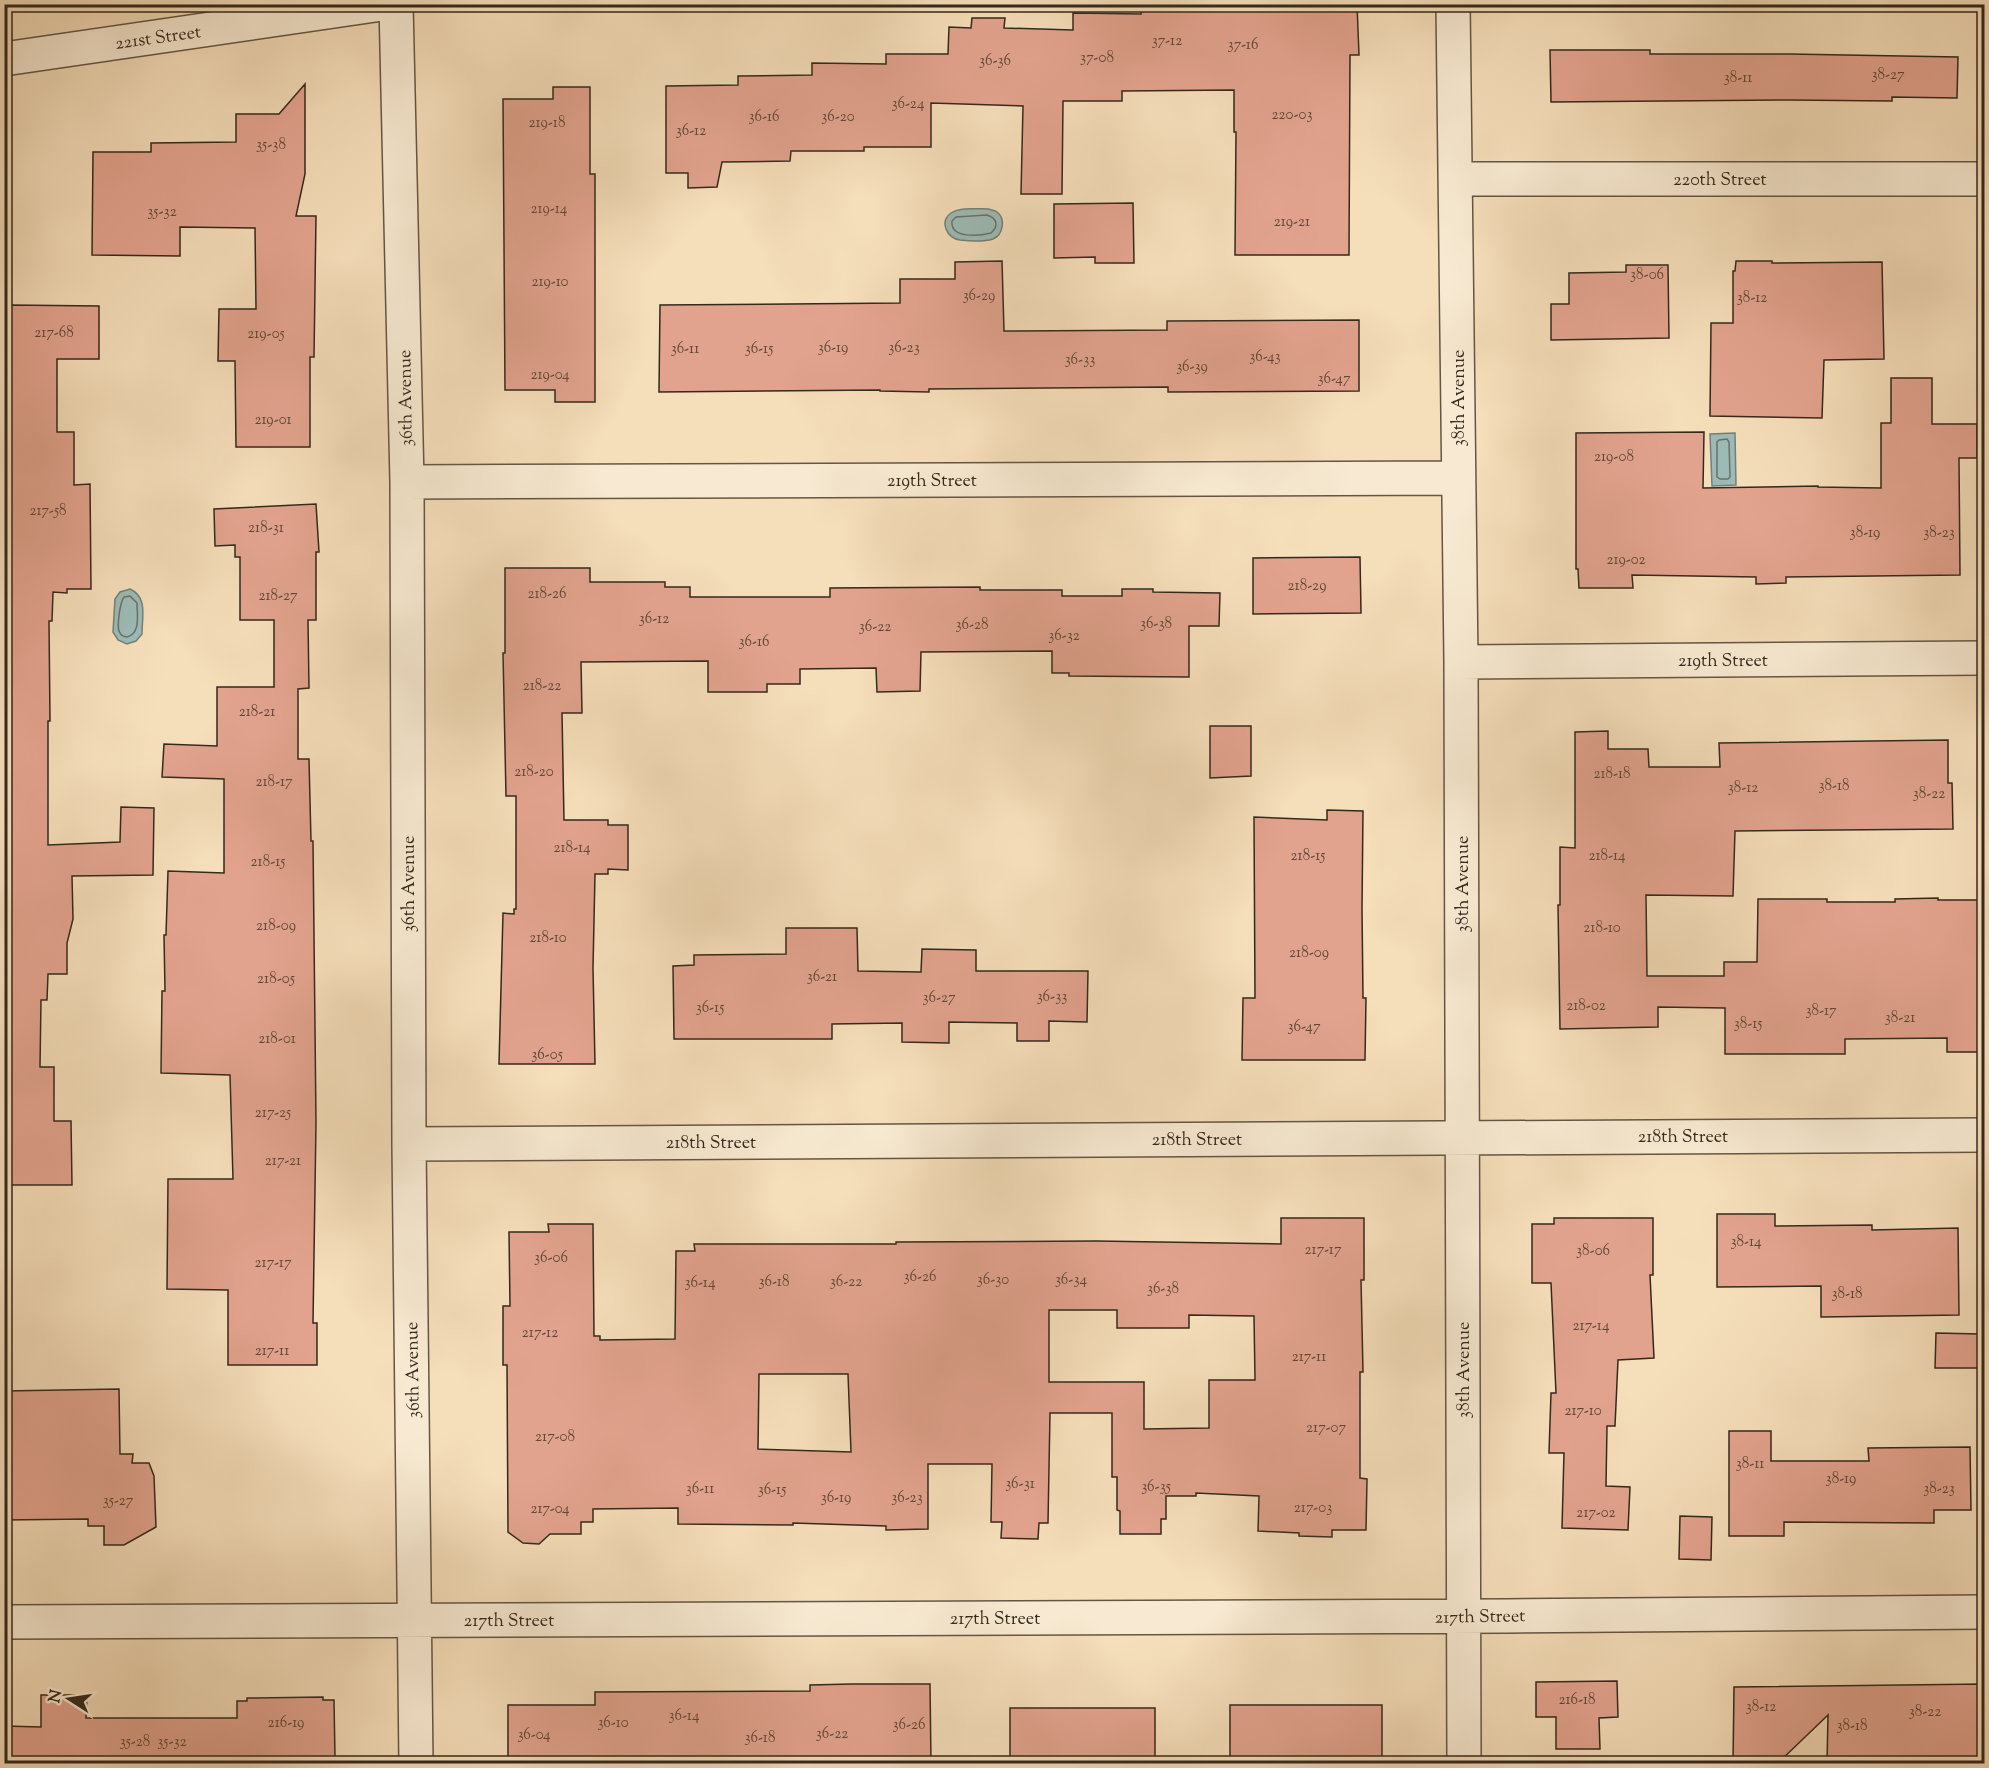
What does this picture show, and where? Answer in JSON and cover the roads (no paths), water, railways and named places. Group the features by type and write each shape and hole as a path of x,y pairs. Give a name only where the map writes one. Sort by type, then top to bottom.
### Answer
{"street":[{"name":"221st Street","path":"4,59 382,4"},
{"name":"36th Avenue","path":"396,4 406,482 416,1764"},
{"name":"38th Avenue","path":"1453,4 1461,662 1464,1764"},
{"name":"220th Street","path":"1456,179 1984,179"},
{"name":"219th Street","path":"406,482 1458,478"},
{"name":"219th Street","path":"1461,662 1984,658"},
{"name":"218th Street","path":"410,1144 1984,1135"},
{"name":"217th Street","path":"4,1622 1984,1612"}],"water":[{"path":"988,209 997,212 1002,219 1001,231 993,239 960,240 948,233 945,225 951,213 959,210"},
{"path":"1735,433 1736,485 1712,486 1710,434"},
{"path":"130,589 142,602 142,634 136,641 127,644 118,640 113,632 115,599 120,592"}]}
